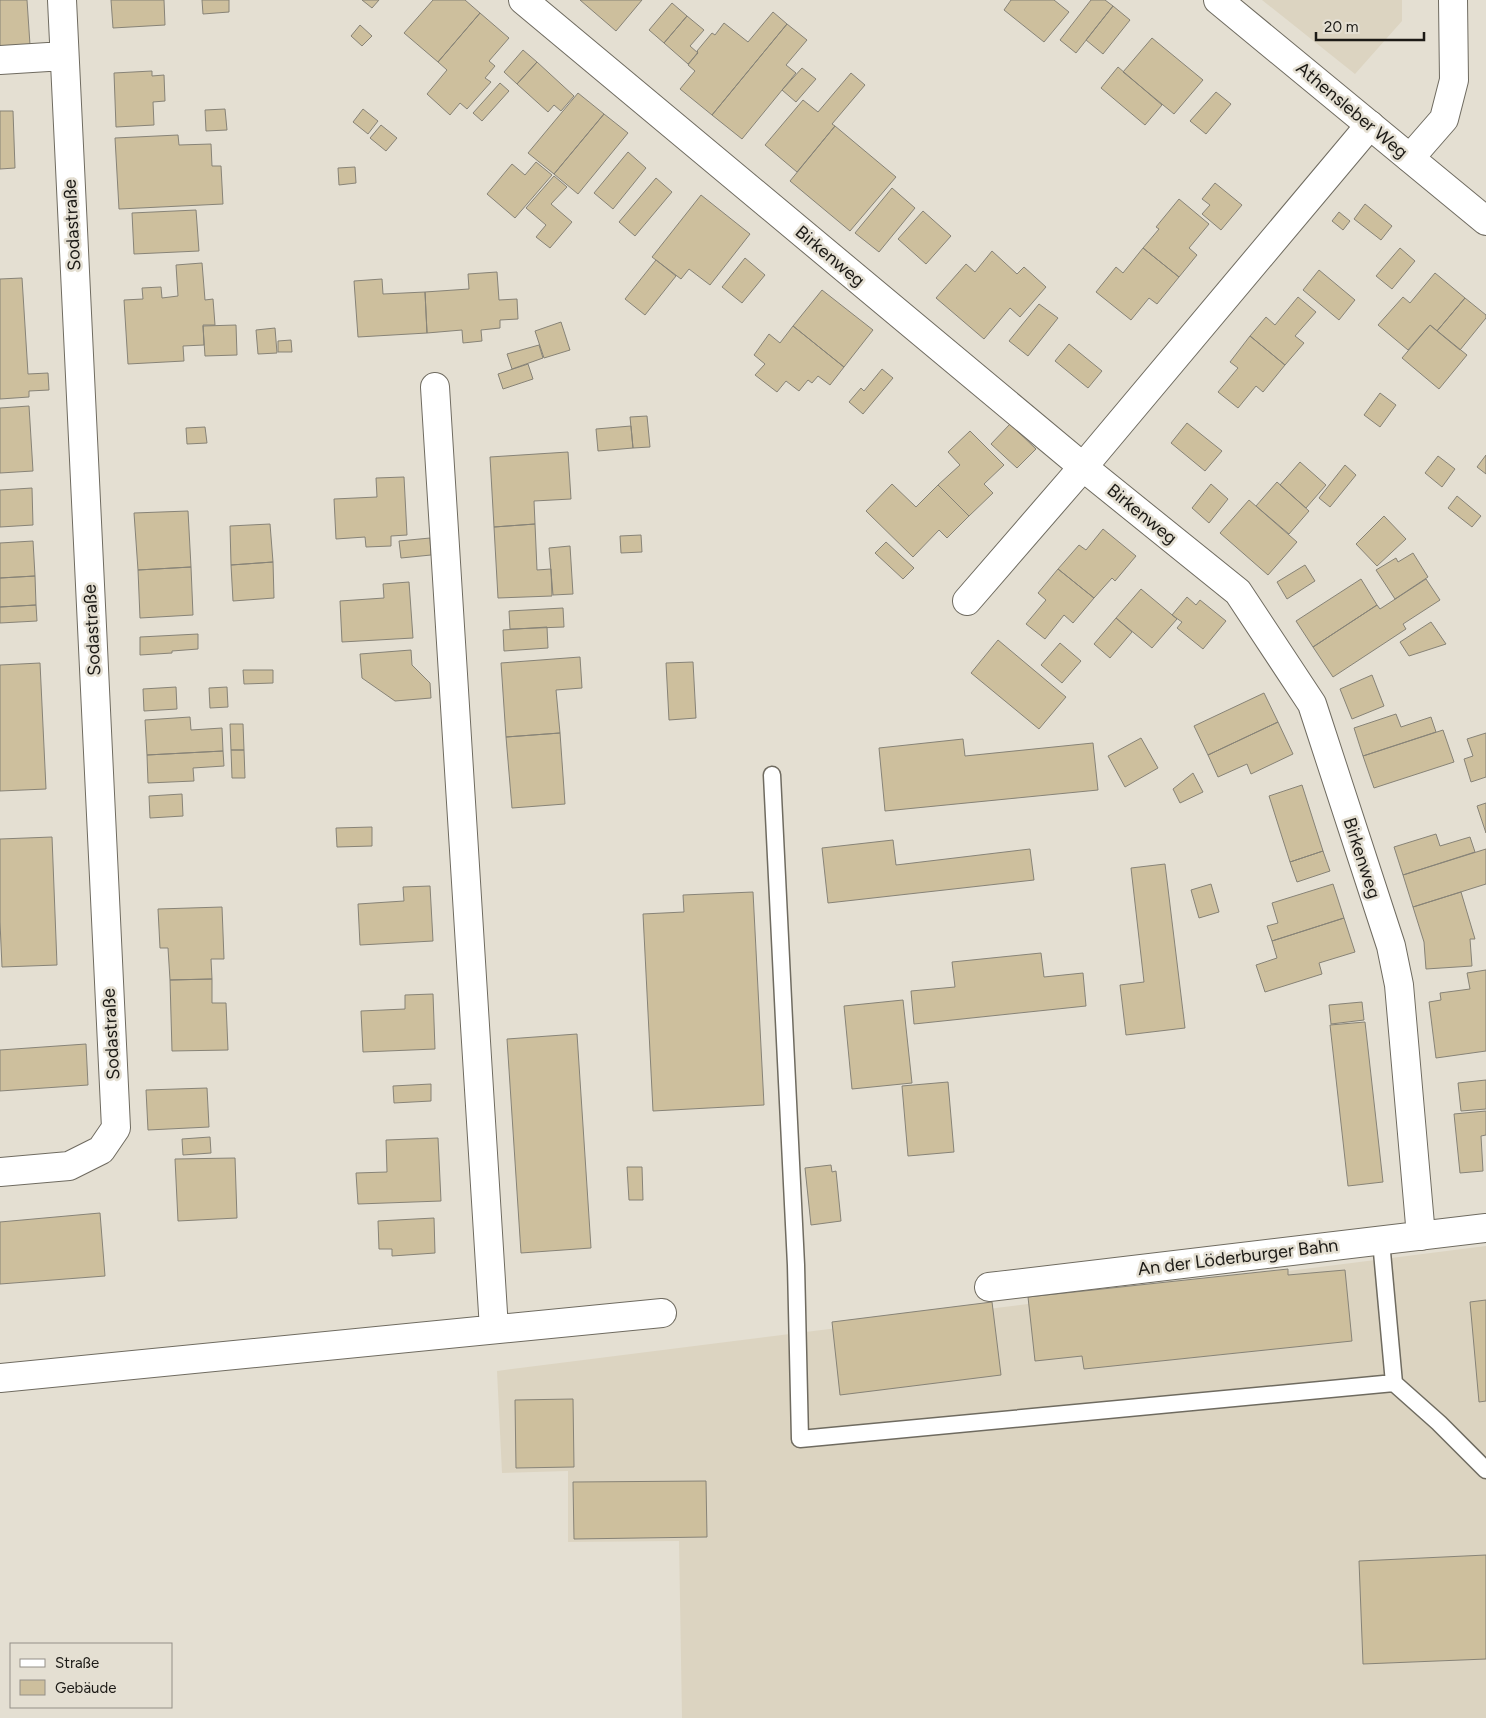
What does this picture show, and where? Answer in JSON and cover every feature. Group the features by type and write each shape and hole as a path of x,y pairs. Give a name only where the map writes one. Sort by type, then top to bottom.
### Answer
{"street":[{"name":"Sodastraße","path":"0,1172 69,1166 101,1150 116,1128 62,0"},
{"name":"Birkenweg","path":"523,0 1083,467 1238,592 1312,704 1391,946 1399,985 1421,1236"},
{"name":"Athensleber Weg","path":"1218,0 1486,221"},
{"path":"1410,158 1444,118 1454,80 1453,0"},
{"path":"0,60 64,56"},
{"path":"967,601 1083,467 1370,126"},
{"path":"435,388 494,1329"},
{"name":"An der Löderburger Bahn","path":"989,1287 1486,1228"},
{"path":"0,1378 662,1313"}],"lane":[{"path":"772,774 796,1265 800,1439 1394,1383"},
{"path":"1381,1240 1394,1383 1439,1423 1486,1470"}],"shaded area":[{"path":"1262,0 1402,0 1402,21 1355,74"},
{"path":"1486,1246 1486,1718 682,1718 679,1541 568,1542 568,1471 502,1473 497,1371"}],"building":[{"path":"0,0 27,0 30,45 0,47"},
{"path":"111,0 164,0 165,25 113,28"},
{"path":"202,0 229,0 229,12 203,14"},
{"path":"362,0 379,0 372,8"},
{"path":"433,0 465,0 480,13 438,62 404,33"},
{"path":"580,0 642,0 616,31"},
{"path":"1011,0 1054,0 1069,12 1044,42 1004,10"},
{"path":"1091,0 1105,0 1113,6 1076,53 1060,40"},
{"path":"672,3 687,16 664,43 649,30"},
{"path":"1113,6 1130,20 1103,54 1086,40"},
{"path":"773,12 787,24 712,115 680,89 695,71 688,65 697,51 712,33 715,35 724,23 748,42"},
{"path":"480,13 509,38 489,61 495,66 485,78 491,82 467,109 460,103 450,115 427,94 447,70 438,62"},
{"path":"687,16 704,30 690,46 698,53 688,64 664,43"},
{"path":"787,24 807,40 786,65 796,73 742,139 712,115"},
{"path":"360,25 372,36 362,46 351,36"},
{"path":"1152,38 1203,80 1174,114 1123,72"},
{"path":"523,50 537,62 517,84 504,72"},
{"path":"537,62 574,96 561,111 554,105 548,112 517,84"},
{"path":"1118,67 1162,105 1145,125 1101,88"},
{"path":"802,68 816,79 796,102 782,90"},
{"path":"152,71 152,76 164,75 165,101 153,102 154,125 116,127 114,73"},
{"path":"851,73 865,85 832,124 835,126 797,172 765,145 803,100 818,112"},
{"path":"500,83 509,91 482,121 473,113"},
{"path":"1216,92 1231,104 1206,134 1190,121"},
{"path":"578,93 604,114 554,174 528,153"},
{"path":"225,109 227,130 206,131 205,110"},
{"path":"363,109 378,121 368,134 353,122"},
{"path":"0,111 13,111 15,168 0,169"},
{"path":"604,114 628,133 578,194 554,174"},
{"path":"381,125 397,138 386,151 370,138"},
{"path":"835,126 896,177 850,231 790,181"},
{"path":"178,135 179,145 211,144 212,166 221,166 223,204 119,209 115,138"},
{"path":"628,152 646,168 613,209 594,193"},
{"path":"536,162 552,175 515,218 487,194 512,164 525,175"},
{"path":"355,167 356,183 339,185 338,168"},
{"path":"554,176 567,187 551,204 572,222 550,248 536,237 546,225 526,208"},
{"path":"656,178 672,192 635,236 619,222"},
{"path":"1215,183 1242,205 1221,230 1202,214 1210,205 1202,199"},
{"path":"892,188 915,208 879,252 855,233"},
{"path":"701,195 750,234 710,285 689,269 681,279 652,257"},
{"path":"1179,199 1209,224 1189,248 1197,255 1179,277 1143,248 1159,229 1156,227"},
{"path":"1365,204 1392,226 1381,240 1354,219"},
{"path":"196,210 199,251 134,254 132,213"},
{"path":"923,211 951,236 926,264 898,239"},
{"path":"1339,212 1350,221 1343,230 1332,221"},
{"path":"1143,248 1179,277 1157,304 1149,298 1131,320 1096,292 1116,267 1123,273"},
{"path":"1400,248 1415,261 1392,289 1376,276"},
{"path":"992,251 1017,274 1024,267 1046,287 1020,317 1010,308 984,339 936,298 966,264 975,272"},
{"path":"745,258 765,275 742,303 722,287"},
{"path":"656,260 676,276 645,315 625,299"},
{"path":"202,263 205,300 213,299 215,325 203,325 204,345 183,346 184,361 128,364 124,300 143,299 142,288 161,287 162,298 178,296 176,265"},
{"path":"1319,270 1355,300 1339,320 1303,290"},
{"path":"497,272 499,300 517,299 518,319 500,320 500,328 481,330 482,341 463,343 462,330 427,333 425,292 469,289 468,274"},
{"path":"1435,273 1465,298 1437,331 1430,325 1408,350 1378,325 1403,297 1410,303"},
{"path":"22,278 28,374 48,373 49,390 29,391 29,397 0,399 0,279"},
{"path":"382,279 383,294 425,292 427,333 358,337 354,281"},
{"path":"822,290 873,330 844,367 793,326"},
{"path":"1298,297 1316,312 1295,336 1304,343 1285,365 1250,336 1266,317 1275,325"},
{"path":"1465,298 1486,315 1486,318 1460,350 1437,331"},
{"path":"1039,304 1058,318 1028,356 1009,341"},
{"path":"561,322 570,350 544,358 535,331"},
{"path":"236,325 237,355 205,356 203,326"},
{"path":"1430,325 1467,355 1439,389 1402,358"},
{"path":"793,326 844,367 830,385 818,376 812,383 808,380 799,391 786,381 777,392 755,375 765,364 754,355 769,334 780,343"},
{"path":"275,328 277,353 258,354 256,330"},
{"path":"1250,336 1285,365 1263,392 1256,386 1238,408 1218,392 1238,368 1230,362"},
{"path":"291,340 292,352 278,352 278,341"},
{"path":"1069,344 1102,371 1088,388 1055,361"},
{"path":"539,345 543,358 512,369 507,354"},
{"path":"528,364 533,379 503,389 498,374"},
{"path":"882,369 893,378 863,414 849,402 861,388 864,391"},
{"path":"1380,393 1396,405 1380,427 1364,415"},
{"path":"29,406 33,471 0,473 0,408"},
{"path":"647,416 650,447 633,448 630,417"},
{"path":"1187,423 1222,451 1205,471 1171,443"},
{"path":"1010,424 1036,449 1017,468 991,444"},
{"path":"631,426 633,448 598,451 596,429"},
{"path":"205,427 207,443 187,444 186,428"},
{"path":"970,431 1004,465 984,484 993,493 969,516 938,485 960,465 948,452"},
{"path":"568,452 571,499 534,501 535,524 494,527 490,457"},
{"path":"1486,455 1486,474 1477,467"},
{"path":"1438,456 1455,469 1442,487 1425,473"},
{"path":"1300,462 1326,485 1306,508 1280,485"},
{"path":"1345,465 1356,475 1330,507 1319,498"},
{"path":"404,477 407,535 391,536 391,546 366,547 365,537 336,539 334,499 377,497 376,478"},
{"path":"1277,482 1309,511 1289,534 1256,506"},
{"path":"892,484 916,507 938,485 969,516 947,538 939,530 913,557 866,511"},
{"path":"1211,484 1228,499 1209,523 1192,508"},
{"path":"32,488 33,525 0,527 0,490"},
{"path":"1457,496 1481,516 1472,527 1448,508"},
{"path":"1249,500 1297,542 1268,575 1220,533"},
{"path":"188,511 191,567 138,570 134,513"},
{"path":"1384,516 1406,539 1377,566 1356,544"},
{"path":"270,524 273,562 231,565 230,526"},
{"path":"535,524 537,570 551,569 552,596 498,598 494,527"},
{"path":"1103,529 1136,556 1115,581 1112,578 1094,598 1058,569 1079,545 1086,550"},
{"path":"641,535 642,552 621,553 620,536"},
{"path":"430,538 431,555 401,558 399,541"},
{"path":"33,541 35,576 0,578 0,543"},
{"path":"886,542 914,568 903,579 875,553"},
{"path":"570,546 573,594 553,595 549,548"},
{"path":"1413,553 1428,577 1395,599 1376,570 1396,558 1398,562"},
{"path":"273,562 274,598 233,601 231,565"},
{"path":"1305,565 1315,581 1287,599 1277,582"},
{"path":"191,567 193,615 140,618 138,570"},
{"path":"1058,569 1094,598 1073,623 1064,615 1045,639 1026,624 1046,600 1038,593"},
{"path":"35,576 36,605 0,607 0,578"},
{"path":"1361,579 1377,605 1313,647 1296,621"},
{"path":"1426,579 1440,600 1403,624 1406,629 1333,677 1313,647 1377,605 1380,609"},
{"path":"409,582 413,638 342,642 340,601 384,598 383,584"},
{"path":"1141,589 1177,619 1152,648 1116,618"},
{"path":"1187,597 1196,605 1200,600 1226,621 1203,649 1177,628 1182,622 1172,615"},
{"path":"36,605 37,621 0,623 0,607"},
{"path":"563,608 564,627 510,629 509,611"},
{"path":"1116,618 1132,632 1110,658 1094,644"},
{"path":"1431,622 1446,644 1409,656 1400,642"},
{"path":"547,627 548,648 504,651 503,630"},
{"path":"198,634 198,649 140,655 140,637"},
{"path":"998,640 1066,697 1039,729 971,673"},
{"path":"1060,643 1081,661 1062,683 1041,665"},
{"path":"411,650 412,665 430,683 431,698 395,701 362,678 360,654"},
{"path":"580,657 582,688 556,690 560,733 506,737 501,663"},
{"path":"693,662 696,718 669,720 666,663"},
{"path":"40,663 46,789 0,791 0,665"},
{"path":"243,670 273,670 273,683 244,684"},
{"path":"1372,675 1384,706 1352,719 1340,689"},
{"path":"176,687 177,709 144,711 143,689"},
{"path":"227,687 228,707 210,708 209,688"},
{"path":"1264,693 1278,722 1208,755 1194,726"},
{"path":"1396,714 1401,727 1431,717 1436,732 1363,756 1354,728"},
{"path":"190,717 191,730 222,728 223,751 147,755 145,720"},
{"path":"1278,722 1293,754 1251,774 1247,764 1218,777 1208,755"},
{"path":"230,724 243,724 244,750 231,750"},
{"path":"1443,730 1454,762 1374,788 1363,756"},
{"path":"560,733 565,804 512,808 506,737"},
{"path":"1486,733 1486,777 1471,782 1464,759 1473,756 1467,739"},
{"path":"1141,738 1158,768 1125,787 1108,756"},
{"path":"963,739 965,756 1093,743 1098,790 885,811 879,748"},
{"path":"231,750 244,750 245,778 232,778"},
{"path":"223,751 224,766 193,768 194,781 148,783 147,755"},
{"path":"1193,773 1203,792 1180,803 1173,789"},
{"path":"1302,785 1323,851 1290,862 1269,796"},
{"path":"182,794 183,816 150,818 149,796"},
{"path":"1486,803 1486,833 1477,806"},
{"path":"372,827 372,846 337,847 336,828"},
{"path":"1436,834 1440,846 1470,837 1475,852 1403,875 1394,847"},
{"path":"52,837 57,965 2,967 0,839"},
{"path":"893,840 896,865 1030,849 1034,880 828,903 822,848"},
{"path":"1486,849 1486,884 1413,907 1403,875"},
{"path":"1323,851 1330,871 1297,882 1290,862"},
{"path":"1165,864 1185,1028 1126,1035 1120,985 1144,982 1131,868"},
{"path":"1211,884 1219,912 1199,918 1191,890"},
{"path":"1333,884 1344,918 1272,941 1267,926 1278,923 1272,903"},
{"path":"430,886 433,941 360,945 358,904 404,901 403,887"},
{"path":"753,892 764,1105 653,1111 643,914 684,912 683,895"},
{"path":"1461,892 1475,939 1470,939 1472,966 1426,969 1424,942 1413,907"},
{"path":"222,907 224,959 211,959 212,979 170,980 168,948 160,948 158,909"},
{"path":"1344,918 1355,952 1319,963 1322,974 1265,992 1256,965 1277,958 1272,941"},
{"path":"1041,953 1044,977 1083,973 1086,1006 914,1024 911,991 955,987 952,962"},
{"path":"1486,970 1486,1051 1436,1058 1429,1002 1441,1000 1440,993 1470,989 1467,973"},
{"path":"212,979 212,1003 226,1003 228,1050 172,1051 170,980"},
{"path":"433,994 435,1049 363,1052 361,1011 405,1009 405,995"},
{"path":"903,1000 912,1083 852,1089 844,1006"},
{"path":"1362,1002 1364,1020 1331,1024 1329,1005"},
{"path":"1365,1022 1383,1182 1348,1186 1330,1025"},
{"path":"577,1034 591,1248 521,1253 507,1039"},
{"path":"86,1044 88,1085 0,1091 0,1050"},
{"path":"1486,1080 1486,1109 1461,1111 1458,1083"},
{"path":"948,1082 954,1152 908,1156 902,1086"},
{"path":"431,1084 431,1101 394,1103 393,1086"},
{"path":"207,1088 209,1127 148,1130 146,1090"},
{"path":"1486,1111 1486,1135 1481,1136 1483,1171 1460,1173 1454,1114"},
{"path":"210,1137 211,1153 183,1155 182,1139"},
{"path":"438,1138 441,1201 358,1204 356,1173 387,1172 386,1140"},
{"path":"235,1158 237,1218 178,1221 175,1159"},
{"path":"831,1165 832,1172 836,1171 841,1221 811,1225 805,1168"},
{"path":"627,1167 642,1167 643,1200 629,1200"},
{"path":"100,1213 105,1276 0,1284 0,1222"},
{"path":"434,1218 435,1253 392,1256 392,1249 379,1249 378,1221"},
{"path":"1288,1269 1288,1275 1345,1270 1352,1341 1084,1369 1082,1356 1035,1361 1028,1297"},
{"path":"1486,1300 1486,1401 1479,1402 1470,1302"},
{"path":"992,1302 1001,1375 840,1395 832,1322"},
{"path":"573,1399 574,1467 516,1468 515,1400"},
{"path":"706,1481 707,1537 574,1539 573,1482"},
{"path":"1486,1555 1486,1659 1363,1664 1359,1561"}]}
